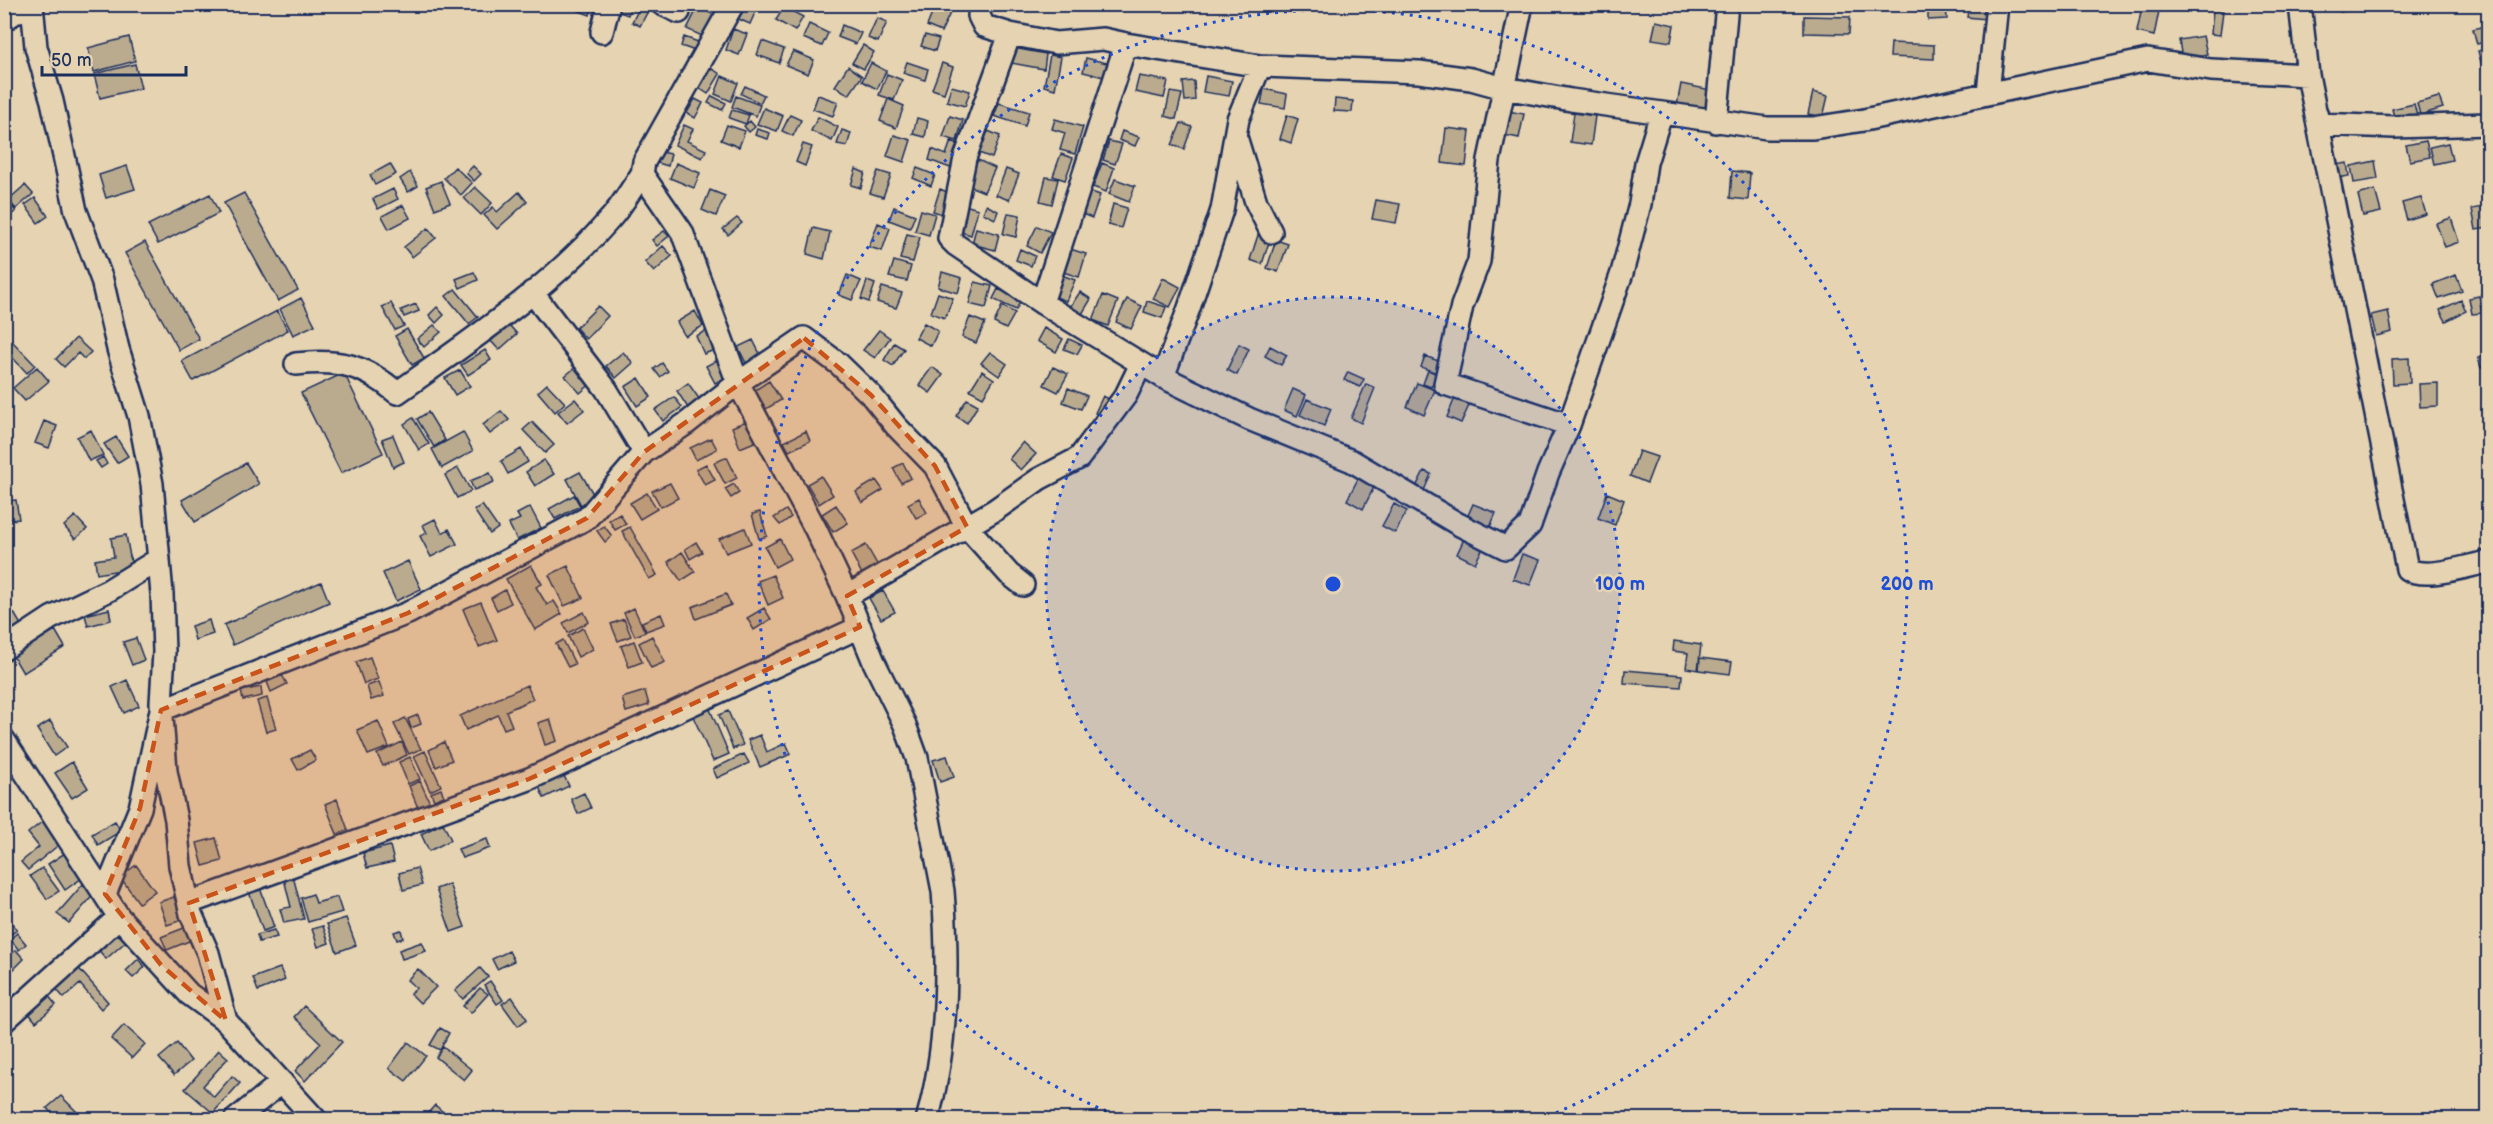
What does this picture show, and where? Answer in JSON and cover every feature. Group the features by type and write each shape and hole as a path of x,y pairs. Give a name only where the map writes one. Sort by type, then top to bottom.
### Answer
{"street":[{"path":"4,20 30,4 36,47 52,101 76,211 102,280 118,349 139,416 152,484 159,559 164,652 161,710 166,771 176,820 180,867 189,903 208,953 226,1021"},
{"path":"602,32 609,4"},
{"path":"296,364 318,361 366,370 397,393 532,292 569,261 611,219 642,174 644,162 733,4"},
{"path":"980,4 979,16 984,26 1010,34 1056,43 1103,39 1260,66 1419,72 1471,79 1504,88 1661,114 1767,128 1814,128 1908,111 2148,60 2211,70 2308,75"},
{"path":"1522,4 1489,160 1479,261 1462,306 1445,384 1569,425"},
{"path":"1716,122 1727,4"},
{"path":"1988,93 1997,4"},
{"path":"2300,4 2308,75 2407,568 2416,574 2428,574 2488,562"},
{"path":"2300,4 2318,124"},
{"path":"1010,34 965,158 950,238 974,258 1042,303 1163,377 1214,404 1352,460 1458,524 1506,548 1530,525 1548,473 1569,425 1622,273 1640,204 1646,163 1661,114"},
{"path":"1042,303 1126,44"},
{"path":"1163,377 1190,308 1222,210 1238,120 1260,66"},
{"path":"2318,124 2394,128 2488,124"},
{"path":"1235,134 1256,202 1271,232"},
{"path":"642,174 682,232 738,383 816,530 847,596 874,663 905,725 917,758 943,891 945,958 943,1037 937,1083 927,1119"},
{"path":"532,292 606,389 644,452"},
{"path":"161,710 408,613 587,518 644,452 804,338 839,364 871,395 896,426 934,466 967,526 1009,574 1023,585"},
{"path":"847,596 967,526 1039,479 1078,458 1126,395 1141,364"},
{"path":"4,649 51,618 109,590 159,559"},
{"path":"189,903 529,779 860,627"},
{"path":"105,894 140,808 161,710"},
{"path":"4,740 119,917 189,994 226,1021 316,1119"},
{"path":"4,1021 119,917"},
{"path":"235,1119 282,1082"}],"highlighted area":[{"path":"804,338 871,395 935,466 967,527 847,596 860,627 529,779 189,903 226,1021 161,965 105,894 140,808 161,710 408,613 587,518 644,452"}],"building":[{"path":"575,4 593,4 590,15 574,9"},
{"path":"616,4 632,4 628,15 614,10"},
{"path":"741,4 758,6 750,24 736,18"},
{"path":"936,4 952,9 941,32 927,26"},
{"path":"1559,4 1579,4 1578,9"},
{"path":"1928,4 1946,4 1947,19 1928,20"},
{"path":"1969,4 1988,4 1986,19 1967,17"},
{"path":"2339,4 2360,4 2360,9 2340,12"},
{"path":"641,5 649,9 640,26 632,22"},
{"path":"698,7 714,15 704,37 687,29"},
{"path":"784,7 803,17 795,31 776,20"},
{"path":"2142,7 2159,11 2154,36 2137,32"},
{"path":"2213,10 2223,11 2220,35 2211,34"},
{"path":"1804,16 1850,17 1849,34 1804,33"},
{"path":"877,18 887,22 878,42 868,38"},
{"path":"1656,21 1674,25 1671,42 1652,39"},
{"path":"809,24 828,33 822,46 803,38"},
{"path":"842,25 861,33 856,44 838,37"},
{"path":"2488,25 2488,41 2477,44 2473,29"},
{"path":"733,29 747,34 739,55 726,50"},
{"path":"925,35 939,39 935,51 921,46"},
{"path":"2203,36 2207,54 2182,59 2179,40"},
{"path":"129,37 135,61 94,72 88,48"},
{"path":"684,37 701,43 698,52 681,46"},
{"path":"762,41 784,49 779,63 757,55"},
{"path":"1891,43 1934,45 1934,59 1890,57"},
{"path":"863,45 874,52 864,69 852,63"},
{"path":"1013,48 1046,54 1044,69 1011,63"},
{"path":"2488,48 2488,73 2484,74 2478,51"},
{"path":"793,51 814,60 808,74 786,65"},
{"path":"1050,55 1061,57 1055,89 1044,86"},
{"path":"1086,58 1107,63 1104,77 1083,72"},
{"path":"907,62 928,69 925,80 903,73"},
{"path":"871,63 886,71 877,89 862,81"},
{"path":"942,63 953,67 944,93 932,89"},
{"path":"135,64 141,88 100,98 94,74"},
{"path":"848,66 862,76 849,95 835,86"},
{"path":"711,68 720,74 708,94 699,88"},
{"path":"887,74 902,80 894,100 879,95"},
{"path":"722,76 738,83 731,101 715,94"},
{"path":"1139,76 1168,81 1164,98 1135,92"},
{"path":"1206,76 1232,81 1229,96 1203,92"},
{"path":"1194,81 1195,100 1185,101 1183,82"},
{"path":"1681,84 1711,90 1706,112 1677,105"},
{"path":"745,86 764,95 760,103 741,94"},
{"path":"951,86 970,91 965,106 947,101"},
{"path":"1264,89 1287,94 1285,108 1261,104"},
{"path":"1170,92 1182,94 1176,119 1165,116"},
{"path":"1813,92 1828,96 1823,117 1808,114"},
{"path":"818,95 838,102 833,116 813,109"},
{"path":"712,96 726,103 722,110 708,103"},
{"path":"736,96 760,105 756,116 732,107"},
{"path":"2439,97 2443,108 2420,115 2417,103"},
{"path":"695,99 703,103 695,118 687,113"},
{"path":"888,99 904,106 896,128 880,121"},
{"path":"1335,99 1353,101 1352,112 1334,111"},
{"path":"999,103 1029,112 1025,126 994,116"},
{"path":"2414,104 2417,115 2395,120 2392,109"},
{"path":"764,108 783,116 777,131 757,124"},
{"path":"732,110 749,115 746,124 729,118"},
{"path":"1508,111 1524,114 1519,138 1504,135"},
{"path":"1574,113 1595,116 1591,145 1570,142"},
{"path":"790,115 801,120 793,136 782,131"},
{"path":"1287,115 1298,119 1291,143 1280,139"},
{"path":"950,116 963,120 957,141 943,137"},
{"path":"818,117 838,127 832,141 811,131"},
{"path":"917,118 928,121 925,137 913,134"},
{"path":"1055,119 1083,127 1075,154 1060,150 1065,133 1052,129"},
{"path":"750,121 755,127 749,132 744,126"},
{"path":"1181,123 1192,127 1184,149 1172,145"},
{"path":"684,125 693,129 687,141 706,150 702,158 675,145"},
{"path":"727,125 745,131 739,147 721,140"},
{"path":"1446,128 1470,131 1466,166 1442,163"},
{"path":"757,129 770,133 768,139 755,135"},
{"path":"842,130 851,133 847,146 837,144"},
{"path":"988,131 1000,136 992,158 979,153"},
{"path":"1122,131 1139,137 1135,146 1119,140"},
{"path":"2482,133 2488,134 2488,152 2481,152"},
{"path":"894,135 911,140 904,162 887,156"},
{"path":"951,141 962,145 953,169 929,160 932,149 946,155"},
{"path":"1109,141 1122,144 1115,164 1103,160"},
{"path":"2426,141 2430,157 2410,161 2406,145"},
{"path":"2448,143 2452,160 2434,164 2430,147"},
{"path":"803,144 812,147 805,166 796,162"},
{"path":"661,152 671,154 668,166 658,163"},
{"path":"1061,154 1073,158 1065,180 1053,176"},
{"path":"978,160 995,168 984,192 967,185"},
{"path":"2375,161 2378,179 2354,183 2351,166"},
{"path":"676,163 700,173 694,188 670,178"},
{"path":"1102,163 1114,168 1106,192 1093,187"},
{"path":"2347,163 2349,176 2338,178 2335,165"},
{"path":"390,164 396,174 375,185 370,175"},
{"path":"127,166 135,189 106,198 99,175"},
{"path":"473,166 481,174 474,181 466,173"},
{"path":"455,167 472,183 461,195 444,178"},
{"path":"917,168 935,175 931,186 913,178"},
{"path":"856,169 865,173 861,188 851,185"},
{"path":"1006,169 1019,174 1009,200 996,195"},
{"path":"878,171 891,175 883,197 870,193"},
{"path":"1732,171 1750,173 1748,200 1730,198"},
{"path":"410,172 418,186 408,192 400,179"},
{"path":"1046,177 1058,179 1052,204 1040,201"},
{"path":"1115,179 1135,186 1129,202 1109,194"},
{"path":"441,181 450,203 435,209 426,187"},
{"path":"25,185 33,194 16,209 8,200"},
{"path":"475,187 492,203 481,215 464,198"},
{"path":"393,189 398,199 378,209 373,199"},
{"path":"940,189 952,194 945,215 933,211"},
{"path":"710,190 725,196 716,216 702,210"},
{"path":"2375,190 2381,212 2363,216 2358,195"},
{"path":"1089,191 1100,195 1092,218 1082,214"},
{"path":"519,192 527,202 497,229 484,215 493,207 497,212"},
{"path":"244,193 298,290 278,301 224,203"},
{"path":"210,194 219,213 158,244 148,225"},
{"path":"35,198 48,216 38,223 25,205"},
{"path":"2421,198 2426,214 2407,220 2402,203"},
{"path":"1376,200 1400,204 1396,223 1372,219"},
{"path":"7,202 16,211 4,221 4,204"},
{"path":"1113,204 1127,208 1121,228 1108,225"},
{"path":"403,205 410,218 389,229 382,216"},
{"path":"965,205 978,209 971,235 958,231"},
{"path":"986,205 998,211 995,219 983,213"},
{"path":"2488,206 2488,228 2476,230 2472,209"},
{"path":"894,207 915,215 910,228 889,220"},
{"path":"921,210 935,214 929,235 915,231"},
{"path":"1008,213 1020,215 1016,237 1003,234"},
{"path":"737,218 742,223 728,235 723,229"},
{"path":"2451,218 2459,242 2445,247 2436,223"},
{"path":"878,223 890,228 882,251 869,247"},
{"path":"1037,226 1051,232 1040,253 1027,246"},
{"path":"428,228 436,238 412,257 404,247"},
{"path":"813,228 830,232 824,259 807,254"},
{"path":"976,228 999,234 995,250 972,244"},
{"path":"664,231 669,236 657,246 652,240"},
{"path":"907,234 920,237 913,262 900,259"},
{"path":"1258,235 1270,239 1262,264 1250,260"},
{"path":"1276,240 1288,244 1278,272 1267,268"},
{"path":"145,242 199,339 179,350 125,253"},
{"path":"663,246 672,256 654,272 645,262"},
{"path":"1067,248 1086,254 1079,277 1060,271"},
{"path":"1020,249 1035,256 1031,266 1016,260"},
{"path":"894,261 911,266 907,281 889,277"},
{"path":"474,272 478,280 460,288 456,279"},
{"path":"942,272 962,278 958,293 938,287"},
{"path":"1059,274 1075,280 1066,301 1051,295"},
{"path":"847,275 861,281 852,300 839,295"},
{"path":"2456,275 2462,291 2439,299 2433,284"},
{"path":"1163,278 1180,287 1170,307 1153,299"},
{"path":"867,281 875,284 869,302 861,299"},
{"path":"975,282 992,286 986,308 969,304"},
{"path":"882,287 902,293 896,308 877,302"},
{"path":"455,289 478,317 469,324 446,296"},
{"path":"998,289 1021,300 1016,310 993,299"},
{"path":"1080,292 1091,299 1082,314 1070,307"},
{"path":"938,293 953,298 945,318 931,313"},
{"path":"2488,293 2488,306 2482,306 2481,294"},
{"path":"1103,295 1118,301 1108,326 1093,320"},
{"path":"2479,296 2482,313 2472,314 2469,298"},
{"path":"301,298 315,325 293,335 280,309"},
{"path":"1127,299 1142,306 1131,329 1116,322"},
{"path":"2461,300 2466,311 2446,321 2440,310"},
{"path":"1147,301 1166,307 1162,318 1144,312"},
{"path":"391,303 404,326 395,330 382,307"},
{"path":"416,304 419,311 404,317 401,310"},
{"path":"598,306 608,316 586,339 576,328"},
{"path":"1002,306 1015,313 1006,329 994,323"},
{"path":"437,307 444,315 436,323 429,315"},
{"path":"277,311 288,330 193,381 182,361"},
{"path":"695,311 703,326 685,336 677,322"},
{"path":"2388,311 2392,332 2376,336 2371,315"},
{"path":"970,317 985,323 976,343 962,337"},
{"path":"924,323 938,331 931,346 916,338"},
{"path":"434,325 441,332 424,347 417,339"},
{"path":"509,325 517,334 499,350 491,341"},
{"path":"1044,328 1063,339 1056,352 1037,341"},
{"path":"407,329 424,358 412,365 395,336"},
{"path":"708,330 717,349 704,354 696,336"},
{"path":"879,330 890,338 875,358 863,350"},
{"path":"76,338 91,352 84,359 78,353 64,367 56,359"},
{"path":"1069,339 1082,345 1077,354 1064,349"},
{"path":"11,340 35,365 27,373 12,357 4,365 4,346"},
{"path":"753,340 762,358 747,365 738,347"},
{"path":"894,343 904,349 893,366 884,360"},
{"path":"1239,344 1249,349 1237,375 1227,370"},
{"path":"1270,346 1287,355 1281,365 1265,356"},
{"path":"485,350 491,360 468,375 461,365"},
{"path":"623,352 633,363 616,378 606,366"},
{"path":"990,352 1007,364 999,376 981,363"},
{"path":"2488,355 2488,366 2481,368 2478,358"},
{"path":"1425,356 1441,362 1437,373 1421,367"},
{"path":"2409,358 2410,383 2393,384 2392,359"},
{"path":"719,359 728,376 715,383 706,366"},
{"path":"662,363 668,371 660,377 654,369"},
{"path":"577,366 592,383 580,393 565,376"},
{"path":"37,367 49,381 25,401 13,388"},
{"path":"932,367 943,375 930,393 919,385"},
{"path":"1053,367 1068,374 1058,392 1044,385"},
{"path":"460,370 470,386 455,395 445,378"},
{"path":"1428,370 1437,374 1431,387 1423,384"},
{"path":"982,371 994,379 983,397 970,390"},
{"path":"1348,372 1364,379 1360,387 1344,380"},
{"path":"344,373 383,453 341,473 301,393"},
{"path":"639,378 651,397 637,406 625,387"},
{"path":"769,381 781,400 766,409 755,390"},
{"path":"688,383 700,400 688,408 677,391"},
{"path":"1417,383 1435,390 1424,415 1407,407"},
{"path":"2438,383 2438,406 2420,407 2419,384"},
{"path":"547,384 565,403 555,412 538,392"},
{"path":"1366,384 1375,388 1361,423 1351,418"},
{"path":"1068,388 1087,396 1081,409 1063,402"},
{"path":"1293,389 1306,395 1297,416 1284,410"},
{"path":"1457,393 1472,399 1461,423 1447,417"},
{"path":"1103,396 1111,400 1103,417 1095,413"},
{"path":"674,397 682,407 663,421 655,410"},
{"path":"575,399 584,410 567,423 558,412"},
{"path":"967,399 978,405 967,423 956,416"},
{"path":"1307,399 1331,409 1324,426 1300,415"},
{"path":"2488,410 2488,425 2483,412"},
{"path":"501,411 509,420 490,434 483,425"},
{"path":"428,412 445,440 434,447 417,419"},
{"path":"413,418 429,444 419,450 404,424"},
{"path":"749,420 757,441 740,448 732,427"},
{"path":"44,421 57,426 49,448 35,443"},
{"path":"532,422 554,445 545,453 523,430"},
{"path":"91,430 103,455 89,461 77,437"},
{"path":"806,431 810,441 789,451 784,442"},
{"path":"463,432 473,451 442,468 432,449"},
{"path":"393,435 404,462 393,467 382,439"},
{"path":"116,437 128,456 117,463 104,444"},
{"path":"711,438 717,449 696,460 690,448"},
{"path":"1023,442 1036,454 1021,470 1009,459"},
{"path":"521,449 528,462 508,474 501,461"},
{"path":"1639,451 1657,457 1647,483 1630,476"},
{"path":"103,457 107,464 101,468 96,461"},
{"path":"727,457 737,478 725,484 714,463"},
{"path":"544,460 554,474 535,486 526,472"},
{"path":"246,463 259,484 195,522 182,500"},
{"path":"903,463 911,478 901,483 893,468"},
{"path":"706,464 715,480 705,485 696,469"},
{"path":"458,468 471,491 457,498 445,475"},
{"path":"1424,471 1431,474 1423,493 1415,489"},
{"path":"580,472 595,497 581,505 567,479"},
{"path":"490,473 494,482 474,490 470,481"},
{"path":"821,476 833,495 819,504 807,484"},
{"path":"1359,477 1375,485 1363,509 1347,500"},
{"path":"876,480 883,490 862,503 856,492"},
{"path":"670,483 678,498 661,507 652,491"},
{"path":"734,484 739,493 731,498 725,489"},
{"path":"647,493 657,509 640,519 630,503"},
{"path":"1607,493 1624,500 1615,525 1598,518"},
{"path":"574,495 580,506 555,519 549,509"},
{"path":"919,498 927,513 916,518 908,504"},
{"path":"16,500 19,519 4,521 4,501"},
{"path":"1394,504 1407,511 1395,533 1382,526"},
{"path":"1473,504 1496,513 1488,532 1465,522"},
{"path":"482,505 498,528 490,534 474,510"},
{"path":"836,505 848,523 833,532 822,514"},
{"path":"530,507 541,528 517,540 509,524 520,519 517,514"},
{"path":"786,510 791,517 780,525 774,518"},
{"path":"760,512 767,536 759,539 752,514"},
{"path":"620,514 626,524 615,530 609,520"},
{"path":"75,516 87,529 75,539 64,526"},
{"path":"435,519 442,533 449,529 457,544 431,557 420,536 427,533 423,525"},
{"path":"604,526 612,536 605,542 597,531"},
{"path":"630,527 657,575 649,579 622,531"},
{"path":"745,528 751,543 726,553 719,539"},
{"path":"126,535 132,568 97,574 95,560 114,557 111,538"},
{"path":"780,539 790,559 775,567 765,547"},
{"path":"1464,539 1483,548 1475,563 1457,554"},
{"path":"696,542 702,552 690,559 685,549"},
{"path":"866,545 878,566 862,574 851,553"},
{"path":"682,552 695,572 681,581 668,562"},
{"path":"1522,554 1540,560 1530,585 1513,579"},
{"path":"408,561 421,589 396,601 383,573"},
{"path":"531,565 542,584 536,587 547,605 554,601 562,614 535,630 506,579"},
{"path":"568,566 583,598 564,606 549,575"},
{"path":"773,575 783,598 768,605 758,581"},
{"path":"321,582 329,602 233,645 224,625"},
{"path":"505,590 511,603 497,610 491,598"},
{"path":"883,591 895,612 881,619 869,598"},
{"path":"726,594 731,605 696,619 692,607"},
{"path":"481,602 497,640 479,647 463,609"},
{"path":"634,608 645,632 635,636 624,613"},
{"path":"764,608 771,619 754,630 747,618"},
{"path":"109,609 111,620 88,626 85,615"},
{"path":"584,612 589,622 568,633 563,623"},
{"path":"14,613 24,630 15,636 4,620"},
{"path":"661,614 665,624 646,631 642,622"},
{"path":"624,619 631,636 618,641 611,624"},
{"path":"209,620 213,634 195,640 191,626"},
{"path":"583,628 593,649 578,657 568,636"},
{"path":"55,630 65,647 23,673 13,656"},
{"path":"652,636 665,662 651,668 639,643"},
{"path":"136,638 144,660 132,665 123,642"},
{"path":"563,640 575,664 568,667 556,644"},
{"path":"634,641 642,662 629,667 621,646"},
{"path":"1674,641 1701,645 1698,670 1686,668 1688,653 1673,651"},
{"path":"370,657 378,679 364,684 356,662"},
{"path":"1700,658 1732,662 1730,674 1699,670"},
{"path":"1625,670 1682,675 1681,687 1624,683"},
{"path":"282,675 287,684 271,692 267,682"},
{"path":"127,680 139,706 124,713 112,687"},
{"path":"379,682 384,696 371,700 367,686"},
{"path":"527,685 533,699 506,711 512,726 504,729 498,715 466,730 460,716"},
{"path":"261,687 262,696 243,700 241,691"},
{"path":"645,691 649,705 626,712 622,698"},
{"path":"267,698 276,729 266,732 257,701"},
{"path":"709,707 729,754 713,761 692,714"},
{"path":"728,711 743,745 733,749 719,715"},
{"path":"418,715 421,724 411,728 408,719"},
{"path":"405,718 421,749 409,754 394,724"},
{"path":"550,719 557,741 545,745 538,723"},
{"path":"50,721 67,747 54,756 37,729"},
{"path":"378,721 389,747 368,755 357,730"},
{"path":"760,735 767,752 786,743 791,754 760,767 748,740"},
{"path":"402,742 407,755 383,766 377,754"},
{"path":"444,742 452,760 436,767 429,750"},
{"path":"310,750 316,760 298,770 292,759"},
{"path":"425,751 441,786 430,791 414,756"},
{"path":"744,754 749,763 717,778 713,769"},
{"path":"947,756 954,777 940,782 933,760"},
{"path":"410,757 420,779 408,784 399,762"},
{"path":"72,762 88,788 72,798 55,773"},
{"path":"562,772 569,786 544,798 538,785"},
{"path":"420,781 430,803 418,808 409,786"},
{"path":"441,789 444,796 434,800 431,793"},
{"path":"584,793 591,808 578,814 571,799"},
{"path":"337,799 348,830 337,834 325,804"},
{"path":"43,821 61,843 28,870 21,862 39,847 28,833"},
{"path":"115,821 121,831 98,845 92,834"},
{"path":"443,823 451,840 429,851 421,834"},
{"path":"216,838 222,861 203,866 197,843"},
{"path":"487,839 490,848 462,858 458,849"},
{"path":"390,846 394,862 367,868 363,853"},
{"path":"65,853 82,878 65,890 48,864"},
{"path":"136,865 155,891 139,903 120,877"},
{"path":"42,868 59,891 47,899 30,876"},
{"path":"417,868 422,885 403,890 399,873"},
{"path":"293,876 304,919 284,923 280,909 291,907 284,879"},
{"path":"84,883 95,893 69,923 57,914"},
{"path":"449,884 465,927 451,932 436,889"},
{"path":"260,888 274,927 263,931 249,892"},
{"path":"313,894 316,903 337,897 342,912 308,922 301,898"},
{"path":"174,897 182,920 167,925 159,902"},
{"path":"7,915 17,930 4,939 4,917"},
{"path":"346,918 356,945 337,952 327,924"},
{"path":"189,926 194,939 167,950 161,937"},
{"path":"323,926 329,943 318,947 312,929"},
{"path":"120,927 130,938 106,959 97,948"},
{"path":"274,930 277,937 259,942 257,935"},
{"path":"401,930 403,938 397,940 394,932"},
{"path":"17,933 26,944 19,950 10,939"},
{"path":"422,942 426,951 402,959 399,950"},
{"path":"16,950 24,959 8,975 4,972 4,960"},
{"path":"509,951 514,961 497,969 492,959"},
{"path":"138,959 145,967 133,978 126,971"},
{"path":"75,964 108,1002 101,1009 80,984 64,998 52,984"},
{"path":"280,968 285,980 258,991 253,978"},
{"path":"480,968 488,977 463,999 455,991"},
{"path":"418,969 436,987 420,1003 411,994 416,988 407,980"},
{"path":"490,981 503,1000 497,1004 484,985"},
{"path":"480,988 488,994 471,1013 463,1006"},
{"path":"47,994 56,1005 36,1022 27,1011"},
{"path":"512,997 527,1019 518,1026 502,1004"},
{"path":"304,1006 342,1042 305,1081 295,1071 321,1043 294,1017"},
{"path":"124,1025 145,1044 132,1058 111,1039"},
{"path":"440,1028 449,1033 440,1050 430,1045"},
{"path":"408,1042 426,1056 406,1081 389,1068"},
{"path":"177,1043 191,1061 174,1075 159,1058"},
{"path":"443,1047 472,1070 464,1080 436,1057"},
{"path":"219,1050 228,1058 203,1086 214,1097 232,1076 240,1083 213,1113 185,1089"},
{"path":"61,1096 78,1113 71,1120 57,1120 47,1108"},
{"path":"435,1105 443,1112 436,1120 422,1120"}]}
